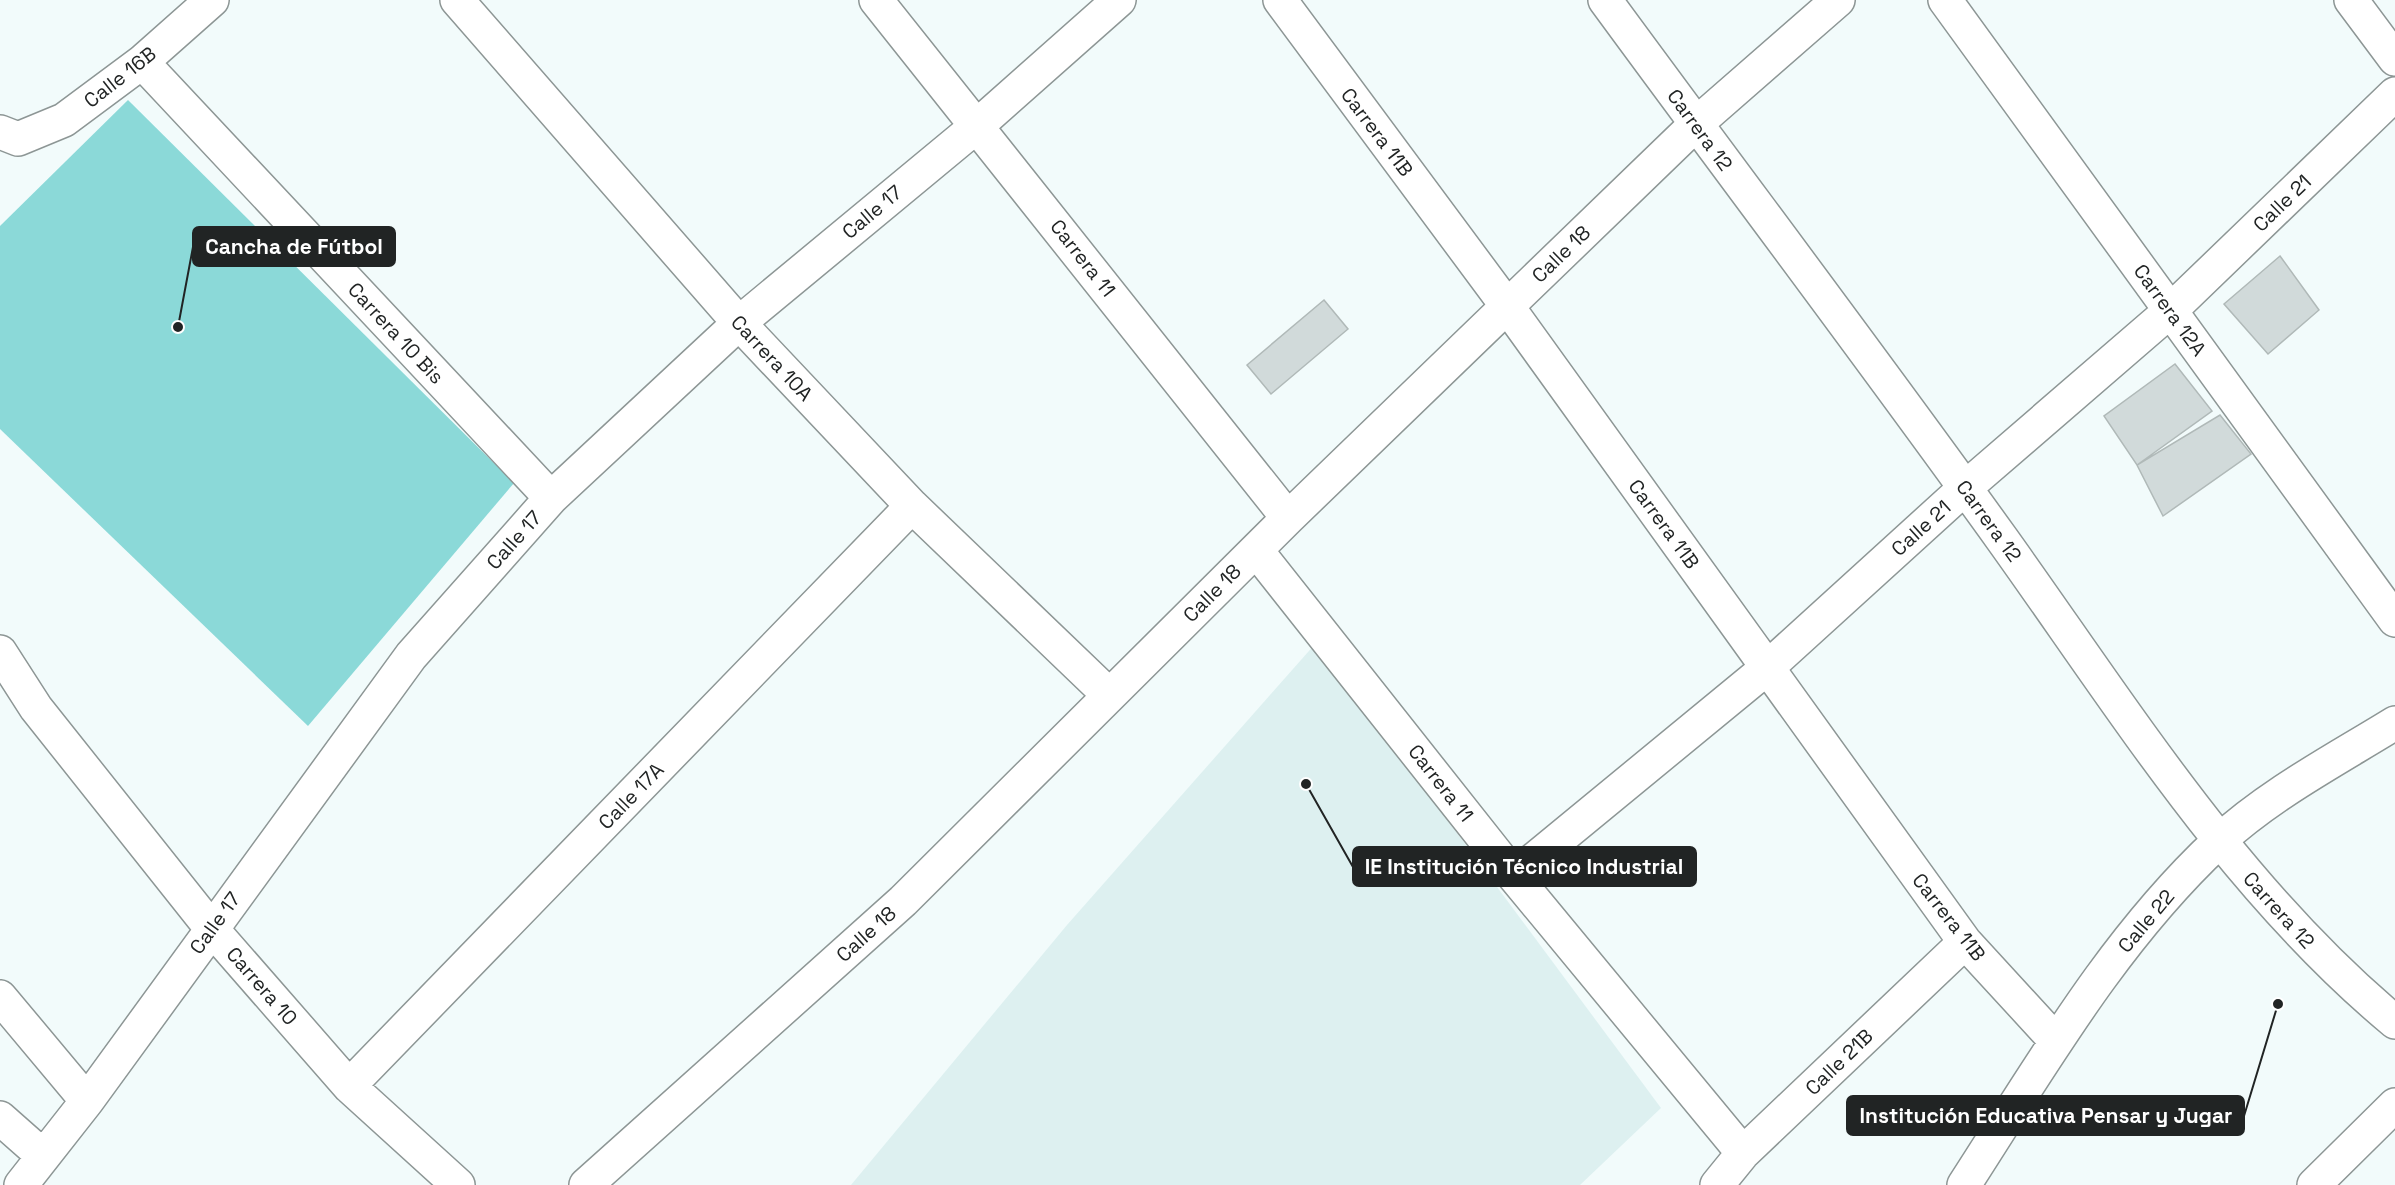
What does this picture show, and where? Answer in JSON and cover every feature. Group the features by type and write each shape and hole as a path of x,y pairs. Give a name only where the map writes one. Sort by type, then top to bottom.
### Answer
{"street":[{"name":"Calle 16B","path":"9,135 64,120 142,62 212,0"},
{"name":"Carrera 10A","path":"457,0 739,323 912,506 1109,695"},
{"name":"Carrera 11","path":"876,0 978,125 1288,518"},
{"name":"Calle 17","path":"21,1185 87,1101 411,656 551,498 739,323 978,125 1119,0"},
{"name":"Carrera 11B","path":"1280,0 1507,306 1965,942 2056,1041"},
{"name":"Carrera 12","path":"1605,0 1965,488 2218,841 2283,917 2347,982 2395,1022"},
{"name":"Calle 18","path":"586,1185 903,901 1288,518 1696,123 1838,0"},
{"name":"Carrera 12A","path":"1945,0 2395,620"},
{"path":"2351,0 2395,59"},
{"name":"Carrera 10 Bis","path":"142,62 551,498"},
{"name":"Calle 21","path":"1514,876 1767,668 1965,488 2170,311 2395,94"},
{"name":"Calle 17A","path":"349,1086 912,506"},
{"name":"Carrera 11","path":"1256,550 1514,876 1743,1153"},
{"name":"Carrera 10","path":"0,652 36,708 211,928 349,1086 458,1185"},
{"name":"Calle 22","path":"1964,1185 2056,1041 2099,979 2151,911 2218,841 2276,797 2395,723"},
{"name":"Calle 21B","path":"1717,1185 1743,1153 1965,942"},
{"path":"0,996 87,1101"},
{"path":"2314,1185 2395,1105"},
{"path":"0,1118 43,1156"}],"shaded area":[{"path":"128,100 514,483 308,726 0,429 0,226"},
{"path":"1316,643 1661,1108 1580,1185 851,1185 1067,925"}],"building":[{"path":"2280,256 2319,310 2268,354 2224,304"},
{"path":"1324,300 1348,329 1271,394 1247,365"},
{"path":"2175,364 2212,411 2137,465 2104,416"},
{"path":"2220,415 2251,454 2163,516 2137,465"}],"place":[{"name":"Cancha de Fútbol","path":"178,327"},
{"name":"IE Institución Técnico Industrial","path":"1306,784"},
{"name":"Institución Educativa Pensar y Jugar","path":"2278,1004"}]}
